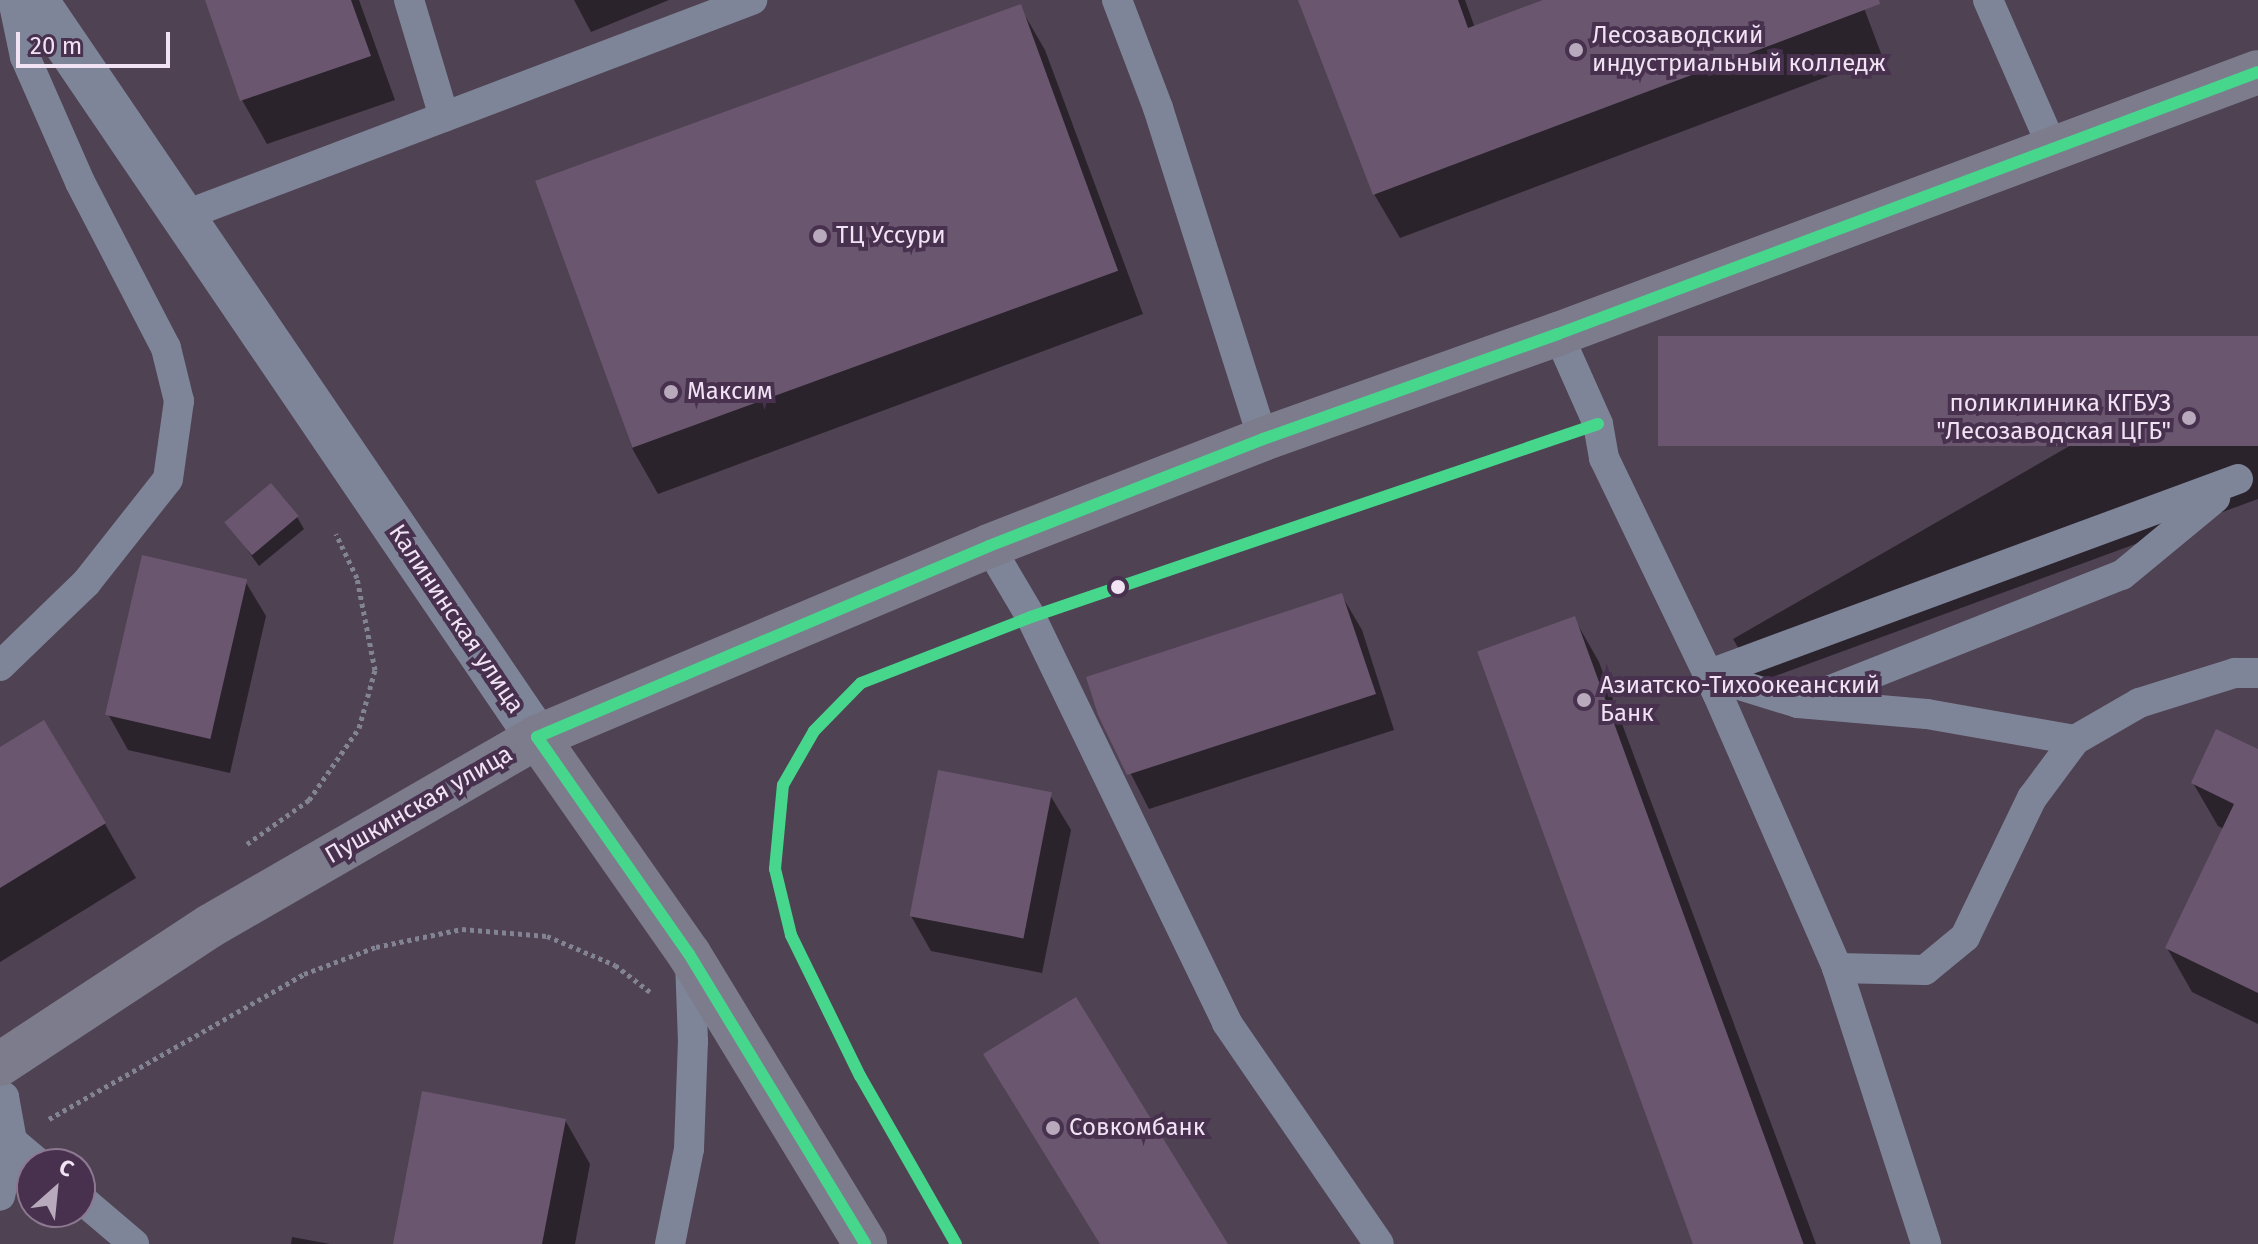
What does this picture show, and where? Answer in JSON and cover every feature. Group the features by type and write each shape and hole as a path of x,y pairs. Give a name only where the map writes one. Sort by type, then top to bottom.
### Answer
{"main road":[{"name":"Пушкинская улица","path":"0,1064 210,926 537,737 989,546 1263,439 1558,334 2258,72"},
{"name":"Калининская улица","path":"537,737 689,954 865,1244"}],"street":[{"name":"Калининская улица","path":"36,0 537,737"}],"lane":[{"path":"0,666 86,583 168,479 179,401 166,348 80,182 25,57 13,0"},
{"path":"409,0 444,117"},
{"path":"183,216 752,0"},
{"path":"1117,0 1158,108 1263,439"},
{"path":"1988,0 2053,149"},
{"path":"1558,334 1598,424 1604,458 1707,675 1837,968 1926,1244"},
{"path":"1707,675 2248,476"},
{"path":"1798,703 2122,575 2248,476"},
{"path":"989,546 1031,617 1227,1023 1379,1244"},
{"path":"1837,968 1925,970 1965,937 2032,798 2075,740 2139,703 2235,673 2258,673"},
{"path":"1707,675 1798,703 1927,714 2075,740"},
{"path":"670,1244 689,1149 693,1042 689,954"},
{"path":"0,1094 4,1097 12,1141 0,1196"},
{"path":"12,1141 20,1148"},
{"path":"96,1212 134,1244"}],"path":[{"path":"246,845 309,800 359,728 375,670 357,578 333,529"},
{"path":"12,1141 304,974 376,947 462,929 547,936 615,965 670,1009 693,1042"}],"building":[{"path":"205,0 351,0 371,56 240,101"},
{"path":"1298,0 1458,0 1468,28 1543,0 1879,0 1880,4 1373,195"},
{"path":"1021,4 1118,271 632,448 535,181"},
{"path":"1658,336 2258,336 2258,446 1658,446"},
{"path":"271,483 299,516 252,555 224,522"},
{"path":"142,555 247,579 210,739 105,715"},
{"path":"1342,593 1376,694 1127,775 1098,715 1086,677"},
{"path":"1575,616 1804,1244 1693,1244 1477,652"},
{"path":"44,720 106,823 0,888 0,747"},
{"path":"2216,729 2258,749 2258,993 2165,948 2234,804 2191,783"},
{"path":"938,770 1052,792 1023,938 910,916"},
{"path":"1076,997 1228,1244 1100,1244 983,1054"},
{"path":"422,1091 566,1119 542,1244 393,1244"}],"transit line":[{"path":"537,737 989,546 1263,439 1558,334 2258,72"},
{"path":"956,1244 860,1076 791,935 775,869 783,785 814,731 861,683 1031,617 1598,424"},
{"path":"537,737 689,954 865,1244"}],"place":[{"name":"Лесозаводский индустриальный колледж","path":"1576,50"},
{"name":"ТЦ Уссури","path":"820,236"},
{"name":"Максим","path":"671,392"},
{"name":"поликлиника КГБУЗ \"Лесозаводская ЦГБ\"","path":"2189,418"},
{"name":"Азиатско-Тихоокеанский Банк","path":"1584,700"},
{"name":"Совкомбанк","path":"1053,1128"}]}
